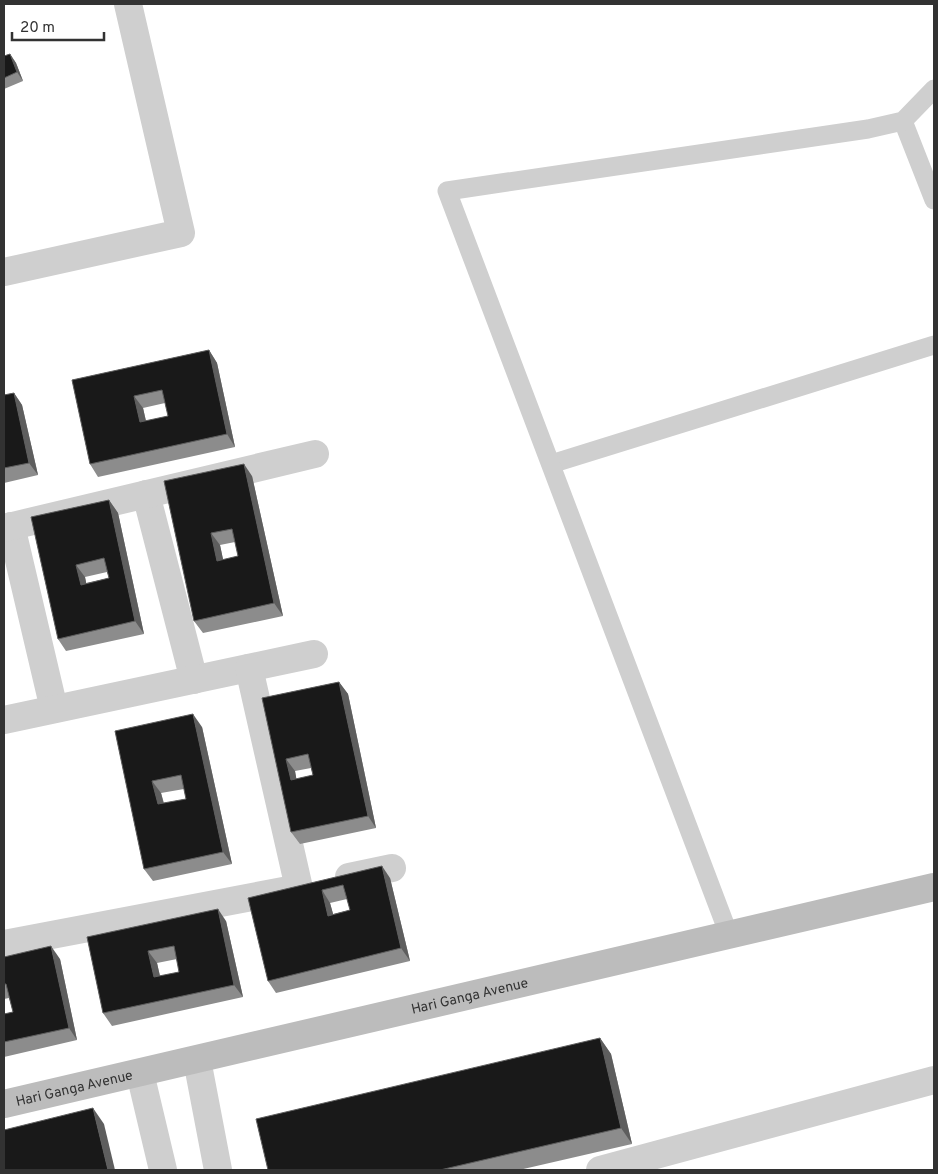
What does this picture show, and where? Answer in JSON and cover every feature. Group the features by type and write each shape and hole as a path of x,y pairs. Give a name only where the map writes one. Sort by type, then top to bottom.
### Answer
{"street":[{"path":"4,272 181,233 128,4"},
{"path":"54,709 7,527 315,454"},
{"path":"146,494 194,680"},
{"path":"4,720 314,654"},
{"path":"249,668 299,888"},
{"path":"4,944 299,888 392,868"},
{"name":"Hari Ganga Avenue","path":"4,1104 934,887"},
{"path":"197,1060 218,1170"},
{"path":"140,1073 163,1170"},
{"path":"600,1170 934,1080"}],"lane":[{"path":"729,935 447,191 837,134 903,121 934,90"},
{"path":"903,121 934,200"},
{"path":"551,464 934,345"}],"building":[{"path":"10,54 17,72 4,78 4,56"},
{"path":"209,350 227,434 90,464 72,380","holes":["162,390 168,416 140,422 134,396"]},
{"path":"14,393 29,463 4,468 4,395"},
{"path":"244,464 274,603 194,621 164,481","holes":["232,529 238,556 217,561 211,533"]},
{"path":"109,500 135,621 58,639 31,517","holes":["104,558 109,578 81,585 76,565"]},
{"path":"339,682 368,816 291,832 262,698","holes":["308,754 313,775 291,780 286,759"]},
{"path":"193,714 223,852 144,869 115,731","holes":["181,775 186,799 158,804 152,781"]},
{"path":"382,866 401,948 268,981 248,898","holes":["343,885 350,910 328,916 322,890"]},
{"path":"218,909 234,985 103,1013 87,937","holes":["174,946 179,972 154,977 148,951"]},
{"path":"51,946 69,1028 4,1042 4,1014 13,1012 6,984 4,984 4,957"},
{"path":"600,1038 621,1128 440,1170 268,1170 256,1119"},
{"path":"93,1108 108,1170 4,1170 4,1130"}]}
